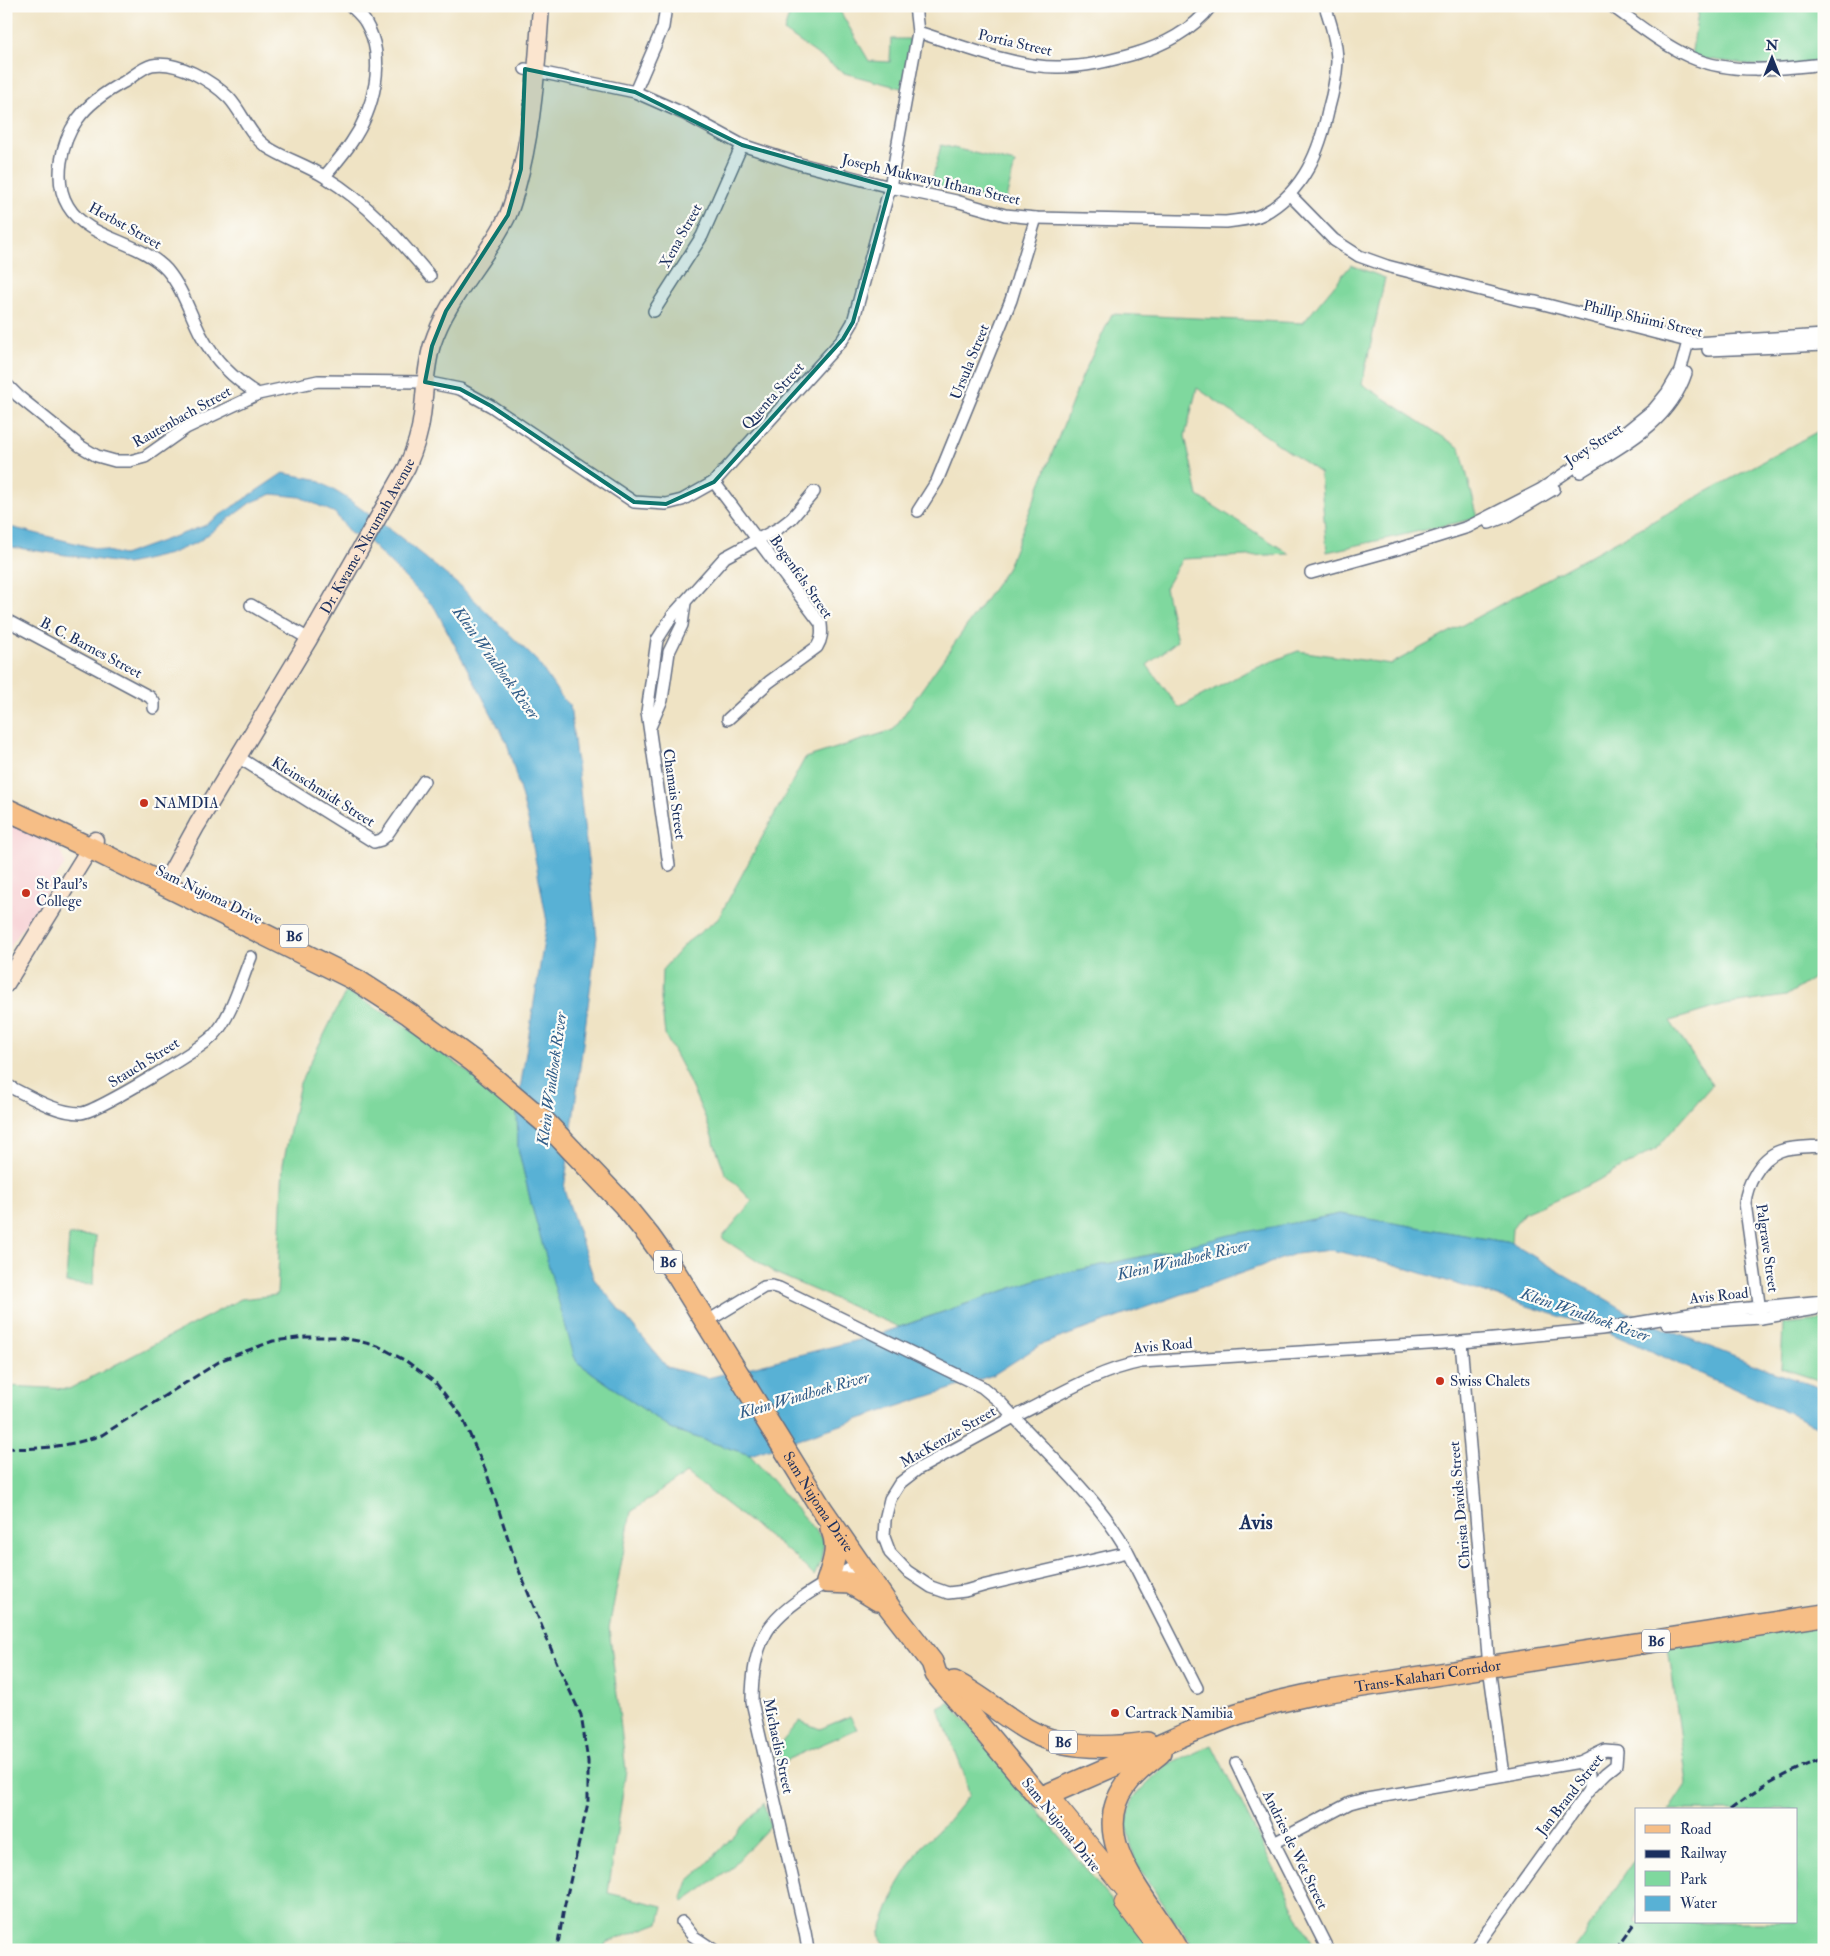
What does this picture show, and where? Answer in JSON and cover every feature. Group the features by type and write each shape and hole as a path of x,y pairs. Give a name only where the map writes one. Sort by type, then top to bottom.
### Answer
{"highway":[{"name":"Sam Nujoma Drive","path":"6,799 166,880 309,943 362,973 420,1010 451,1036 473,1061 547,1124 592,1171 649,1236 677,1275 821,1508 858,1564 932,1662 936,1674 1043,1796"},
{"name":"Sam Nujoma Drive","path":"6,809 93,844"},
{"path":"821,1508 833,1531 836,1546 835,1558 827,1582 856,1585 890,1608"},
{"name":"Trans-Kalahari Corridor","path":"1043,1796 1186,1734 1277,1702 1317,1693 1824,1615"},
{"name":"B6","path":"932,1662 941,1667 954,1682 1043,1796"},
{"name":"B6","path":"954,1682 974,1693 1027,1729 1068,1744 1094,1747 1122,1747 1186,1734"},
{"path":"1176,1950 1169,1934 1123,1865 1116,1849 1114,1816 1122,1792 1136,1772 1186,1734"}],"main road":[{"name":"Sam Nujoma Drive","path":"1043,1796 1160,1950"},
{"name":"Sam Nujoma Drive","path":"1043,1796 1176,1950"}],"street":[{"path":"325,176 352,142 368,112 377,66 377,51 373,37 366,21 351,6"},
{"name":"Dr. Kwame Nkrumah Avenue","path":"531,70 532,6"},
{"name":"Dr. Kwame Nkrumah Avenue","path":"166,880 196,825 309,639 392,495 415,448 422,418 425,382 432,346 446,312 490,246 508,215 521,169 531,70 541,6"},
{"path":"635,92 663,27 666,6"},
{"name":"Quenta Street","path":"425,382 460,389 491,406 634,502 666,504 682,500 714,482 843,339 853,322 890,187 918,32 915,6"},
{"name":"Portia Street","path":"918,32 1015,61 1057,67 1083,66 1150,49 1177,36 1207,12 1211,6"},
{"name":"Joseph Mukwayu Ithana Street","path":"531,70 635,92 685,114 742,145 800,164 890,187 956,201 1005,215 1036,218 1226,222 1245,220 1262,215 1290,195 1304,176 1320,144 1334,86 1337,62 1335,42 1325,6"},
{"path":"1612,6 1677,50 1691,57 1715,64 1744,68 1824,64"},
{"name":"Herbst Street","path":"258,394 228,373 213,354 170,274 162,264 150,255 102,233 78,219 62,195 60,184 68,132 81,114 109,90 152,65 179,66 202,77 229,98 264,146 325,176 366,206 387,226 430,276"},
{"name":"Xena Street","path":"654,311 702,236 742,145"},
{"name":"Phillip Shiimi Street","path":"1290,195 1334,240 1359,256 1387,266 1520,300 1534,308 1691,345 1724,350 1824,345"},
{"name":"Ursula Street","path":"918,512 937,481 1011,300 1036,218"},
{"name":"Phillip Shiimi Street","path":"1691,345 1824,335"},
{"name":"Joey Street","path":"1311,573 1468,527 1487,524 1531,504 1648,428 1662,415 1675,398 1683,382 1691,345"},
{"name":"Rautenbach Street","path":"6,384 80,446 97,456 115,461 130,462 145,456 186,428 258,394 318,381 425,382"},
{"name":"Bogenfels Street","path":"714,482 821,624 821,641 817,647 770,682 728,719"},
{"name":"Chamais Street","path":"669,865 647,712 657,640 666,623 725,557 779,528 792,518 814,492"},
{"name":"Chamais Street","path":"650,727 664,691 669,652 682,625 685,603"},
{"path":"251,605 309,639"},
{"name":"B. C. Barnes Street","path":"6,620 150,697 154,702 154,708"},
{"path":"649,689 659,694 663,694 664,691"},
{"name":"Kleinschmidt Street","path":"238,756 374,842 382,840 386,836 424,781"},
{"path":"6,984 93,844"},
{"name":"Stauch Street","path":"6,1085 70,1113 84,1114 105,1105 213,1036 228,1012 251,957"},
{"name":"Palgrave Street","path":"1761,1312 1745,1204 1747,1191 1758,1169 1774,1153 1784,1149 1824,1146"},
{"path":"706,1322 764,1287 772,1286 779,1288 982,1387 1014,1417"},
{"name":"Avis Road","path":"1761,1312 1824,1301"},
{"name":"Avis Road","path":"1014,1417 1106,1372 1141,1362 1461,1342 1608,1328 1648,1322 1660,1324 1761,1312 1824,1307"},
{"name":"Christa Davids Street","path":"1461,1342 1489,1667"},
{"name":"MacKenzie Street","path":"1128,1552 986,1584 966,1591 948,1593 931,1588 907,1571 890,1553 884,1537 885,1520 890,1499 900,1483 918,1469 1014,1417 1096,1506 1117,1532 1128,1552 1197,1688"},
{"name":"Michaelis Street","path":"808,1950 752,1702 752,1685 757,1657 765,1634 779,1616 800,1599 858,1564"},
{"path":"1489,1667 1504,1775"},
{"name":"Jan Brand Street","path":"1274,1843 1350,1803 1361,1800 1580,1762 1605,1750 1617,1751 1616,1765 1606,1772 1589,1790 1474,1950"},
{"name":"Andries de Wet Street","path":"1236,1762 1328,1950"},
{"path":"1580,1762 1589,1774 1589,1790"},
{"path":"682,1922 693,1936 714,1950"}],"highlighted area":[{"path":"525,69 635,92 742,145 890,187 853,322 843,339 714,482 666,504 634,502 491,406 460,389 425,382 432,346 446,311 508,215 521,169"}],"shaded area":[{"name":"St Paul's College","path":"6,822 59,847 65,864 6,953"}],"green space":[{"path":"792,6 837,6 869,61 890,62 891,39 910,39 908,90 844,73 784,31"},
{"path":"1699,6 1824,6 1824,64 1776,68 1691,57"},
{"path":"941,145 1015,163 1005,203 931,184"},
{"path":"1351,265 1385,278 1362,384 1460,448 1478,518 1327,552 1320,473 1197,388 1185,436 1198,496 1290,554 1182,559 1165,588 1177,641 1147,665 1179,708 1244,673 1298,651 1391,664 1824,428 1824,971 1786,996 1724,1005 1670,1021 1712,1085 1656,1149 1593,1183 1524,1213 1512,1229 1511,1243 1339,1214 1041,1278 899,1327 775,1273 722,1238 752,1201 725,1173 705,1117 665,1035 661,999 662,970 686,943 718,919 805,758 893,730 1007,569 1082,377 1112,314 1303,323"},
{"path":"346,991 397,1020 517,1108 518,1148 532,1207 577,1362 671,1429 750,1455 824,1541 821,1561 814,1576 794,1556 686,1473 631,1512 609,1628 626,1770 608,1893 663,1906 659,1923 606,1943 603,1950 6,1950 6,1386 69,1389 241,1299 277,1295 283,1164 300,1083"},
{"path":"69,1235 96,1236 93,1285 66,1283"},
{"path":"1824,1320 1824,1382 1781,1368 1783,1324"},
{"path":"1824,1617 1824,1950 1574,1950 1635,1859 1635,1924 1798,1924 1798,1808 1670,1808 1687,1783 1667,1639"},
{"path":"950,1702 1152,1950 888,1950 879,1935 898,1885 921,1847 948,1821 969,1795 964,1774 938,1708"},
{"path":"850,1716 857,1729 777,1764 775,1750 800,1721 820,1729"},
{"path":"1212,1745 1315,1950 1197,1950 1174,1920 1135,1861 1126,1825 1133,1797 1164,1767"},
{"path":"764,1803 770,1826 728,1871 684,1902 682,1898 688,1881 706,1865"}],"water":[{"name":"Klein Windhoek River","path":"283,473 315,479 345,497 400,537 462,588 537,661 562,698 570,705 597,937 564,1189 594,1279 667,1367 708,1378 874,1336 1041,1278 1159,1253 1230,1235 1340,1214 1511,1243 1648,1322 1770,1371 1824,1389 1824,1429 1601,1329 1386,1262 1331,1250 1295,1254 1040,1345 993,1375 750,1455 671,1429 577,1362 574,1356 532,1207 518,1148 517,1108 547,922 528,820 507,743 435,608 368,541 350,533 335,513 300,497 272,494 250,503 198,542 170,554 127,564 11,547 6,544 6,526 123,555 204,526"}],"railway":[{"path":"6,1448 55,1446 79,1442 102,1435 222,1360 273,1341 305,1337 336,1337 378,1346 406,1361 435,1382 461,1415 486,1471 516,1563 556,1661 581,1715 588,1761 588,1803 564,1908 557,1950"},
{"path":"1733,1808 1775,1780 1824,1758"},
{"path":"1615,1950 1635,1922"}],"place":[{"name":"NAMDIA","path":"144,803"},
{"name":"St Paul's College","path":"26,893"},
{"name":"Swiss Chalets","path":"1440,1381"},
{"name":"Cartrack Namibia","path":"1115,1713"}],"district":[{"name":"Avis","path":"1256,1522"}]}
